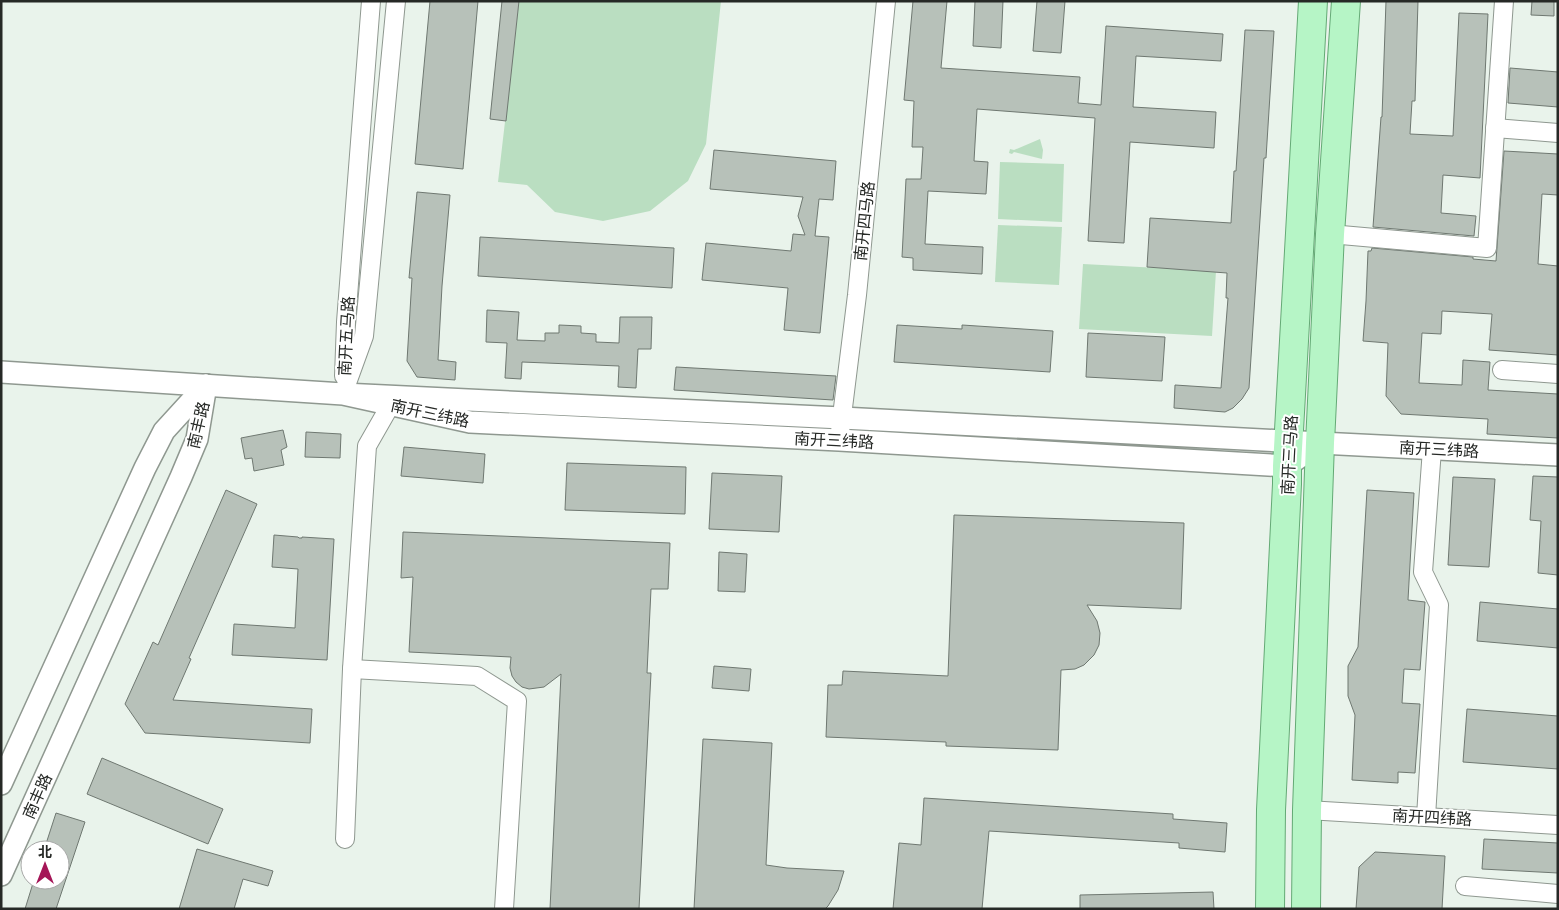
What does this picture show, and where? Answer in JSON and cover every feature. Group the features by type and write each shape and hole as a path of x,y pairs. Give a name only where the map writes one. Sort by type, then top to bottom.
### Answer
{"main road":[{"name":"南开三马路","path":"1270,909 1271,810 1287,454 1313,1"},
{"name":"南开三马路","path":"1306,909 1307,810 1320,443 1330,234 1346,1"}],"street":[{"name":"南开五马路","path":"343,394 346,322 371,1"},
{"name":"南开五马路","path":"343,394 364,336 396,1"},
{"name":"南开四马路","path":"839,440 857,295 886,1"},
{"path":"1330,234 1487,248 1504,1"},
{"path":"1496,128 1558,133"},
{"path":"1502,370 1558,374"},
{"name":"南开三纬路","path":"1,372 343,394 842,418 1287,454"},
{"name":"南丰路","path":"1,784 145,468 164,432 206,385"},
{"name":"南丰路","path":"1,875 182,477 197,439 206,385"},
{"name":"南开三纬路","path":"343,394 470,422 839,440 1287,454"},
{"path":"345,839 352,668 368,446 391,404"},
{"name":"南开三纬路","path":"1320,443 1558,455"},
{"path":"1287,454 1320,443"},
{"path":"1426,817 1439,605 1423,572 1432,449"},
{"path":"352,668 477,676 517,701 504,909"},
{"name":"南开四纬路","path":"1307,810 1558,825"},
{"path":"1466,886 1558,894"}],"green space":[{"path":"519,1 721,1 706,144 688,181 650,211 603,221 555,212 527,185 498,182"},
{"path":"1040,139 1043,150 1042,159 1014,152 1012,154 1009,153 1010,149 1014,150"},
{"path":"1000,162 1064,164 1062,222 998,219"},
{"path":"998,225 1062,227 1059,285 995,282"},
{"path":"1083,264 1216,271 1212,336 1079,329"}],"building":[{"path":"430,1 478,1 463,169 415,164"},
{"path":"502,1 519,1 506,121 490,119"},
{"path":"913,1 947,1 941,68 1080,77 1078,103 1101,105 1106,26 1223,34 1221,61 1136,56 1133,107 1216,112 1214,148 1130,142 1124,243 1088,241 1095,118 977,109 974,161 988,162 986,194 928,191 925,244 983,247 982,274 913,270 913,258 902,257 906,179 921,179 923,147 912,147 914,101 904,100"},
{"path":"975,1 1003,1 1001,48 973,46"},
{"path":"1037,1 1065,1 1061,53 1033,51"},
{"path":"1386,1 1418,1 1415,101 1412,101 1410,134 1453,136 1459,13 1488,14 1480,178 1443,175 1441,213 1476,216 1474,236 1373,227 1382,117"},
{"path":"1532,1 1554,1 1554,16 1531,15"},
{"path":"1245,30 1274,31 1249,388 1233,408 1225,412 1174,408 1175,385 1221,388 1228,298 1226,298 1227,273 1147,267 1150,218 1231,223"},
{"path":"1510,68 1558,72 1558,107 1508,103"},
{"path":"714,150 836,161 833,200 819,199 815,236 829,237 820,333 784,330 788,288 702,280 706,243 791,251 793,234 805,235 798,216 803,197 710,189"},
{"path":"1504,151 1558,154 1558,195 1542,194 1538,264 1558,266 1558,355 1489,350 1492,314 1442,311 1441,334 1422,333 1419,383 1462,385 1463,360 1490,362 1488,390 1558,394 1558,438 1487,434 1488,419 1401,414 1386,396 1388,343 1363,341 1368,251 1371,251 1372,248 1473,257 1473,259 1496,261"},
{"path":"417,192 450,195 438,360 456,362 455,380 417,377 407,361 412,278 409,278"},
{"path":"480,237 674,248 672,288 478,276"},
{"path":"487,310 519,312 517,340 545,341 545,333 559,333 559,325 581,326 581,333 596,334 596,342 619,343 620,317 652,317 651,349 638,349 636,388 618,387 619,366 522,362 521,379 505,378 507,343 486,342"},
{"path":"897,325 962,329 962,325 1053,331 1050,372 894,362"},
{"path":"1088,333 1165,337 1162,381 1086,377"},
{"path":"676,367 836,376 833,400 674,390"},
{"path":"283,430 287,447 281,450 284,465 254,471 252,458 245,459 241,438"},
{"path":"306,432 341,434 340,458 305,457"},
{"path":"404,447 485,454 483,483 401,476"},
{"path":"567,463 686,467 685,514 565,510"},
{"path":"712,473 782,476 779,532 709,529"},
{"path":"1533,476 1558,477 1558,575 1538,573 1541,521 1530,520"},
{"path":"1453,477 1495,479 1489,567 1448,565"},
{"path":"226,490 257,504 189,658 191,659 173,700 312,709 310,743 145,733 125,704 153,642 158,645"},
{"path":"1367,490 1414,493 1408,600 1425,602 1420,670 1404,669 1402,703 1420,704 1415,773 1398,772 1398,783 1352,780 1355,715 1348,696 1348,666 1358,647"},
{"path":"954,515 1184,523 1181,609 1087,605 1097,621 1100,633 1099,645 1094,655 1084,665 1075,669 1061,670 1058,750 946,746 946,742 826,737 828,685 842,685 843,671 948,676"},
{"path":"403,532 670,543 668,589 651,589 647,673 651,673 639,909 550,909 561,674 544,687 529,689 522,687 512,676 510,668 511,657 409,652 413,577 401,578"},
{"path":"274,535 334,539 327,660 232,655 234,624 295,628 298,569 272,567"},
{"path":"719,552 747,554 745,592 718,591"},
{"path":"1480,602 1558,609 1558,648 1477,641"},
{"path":"714,666 751,669 749,691 712,688"},
{"path":"1467,709 1558,716 1558,769 1463,762"},
{"path":"703,739 772,743 766,865 844,871 838,890 825,909 694,909"},
{"path":"102,758 223,809 208,844 87,794"},
{"path":"924,798 1173,814 1173,819 1227,823 1225,852 1179,848 1179,843 989,831 982,909 893,909 899,843 921,845"},
{"path":"56,813 85,822 70,867 70,840 47,840"},
{"path":"1484,839 1558,843 1558,873 1482,869"},
{"path":"197,849 273,871 268,886 243,879 234,909 179,909"},
{"path":"1375,852 1445,856 1442,909 1356,909 1359,867"},
{"path":"31,890 62,890 56,909 25,909"},
{"path":"1213,892 1214,909 1080,909 1080,895"}]}
